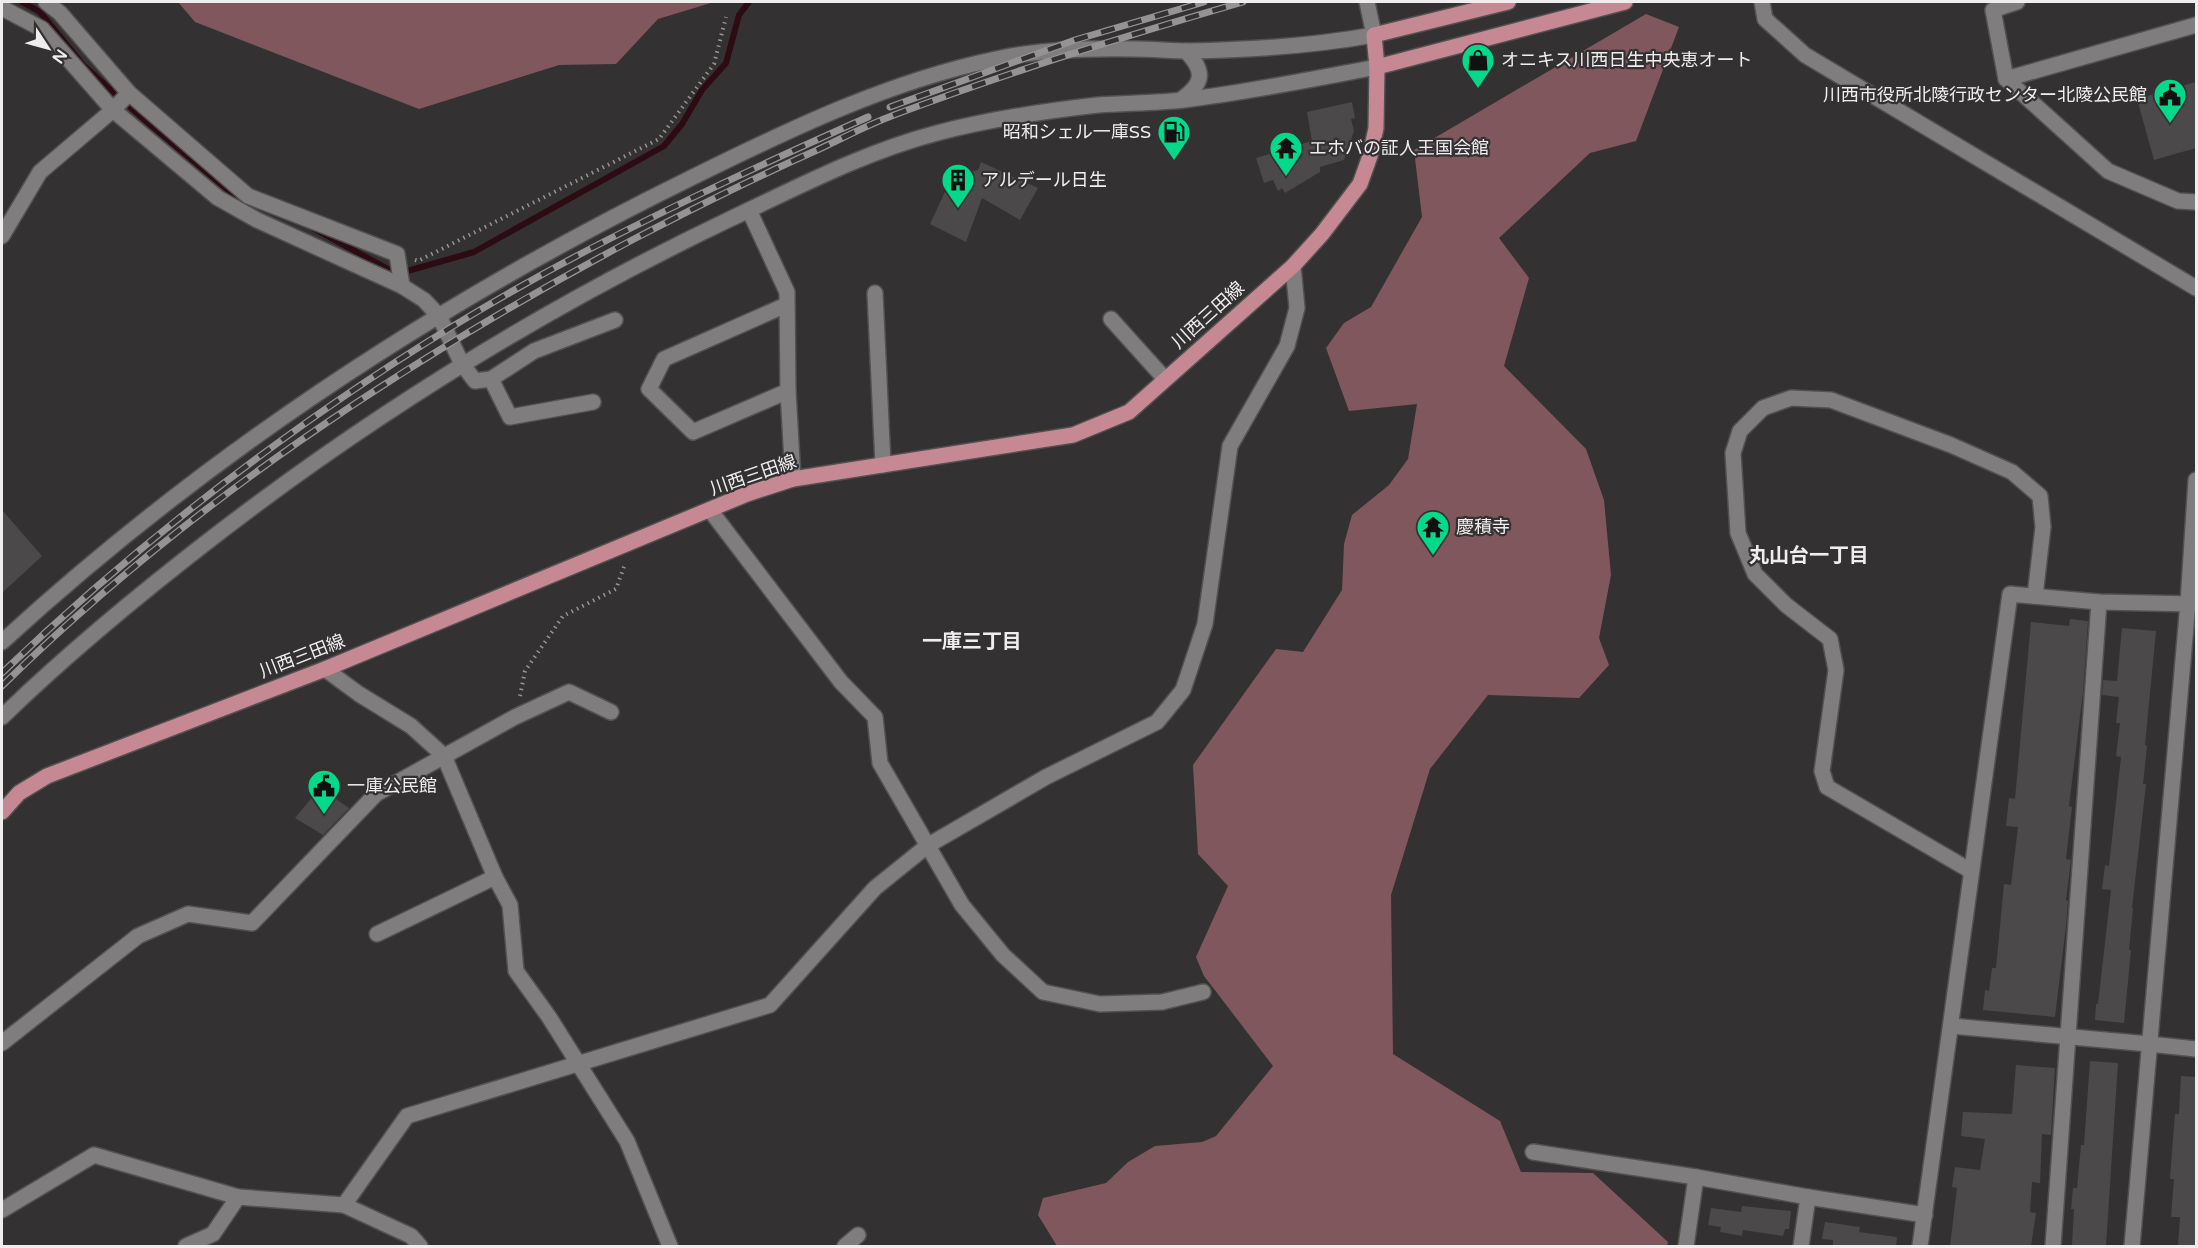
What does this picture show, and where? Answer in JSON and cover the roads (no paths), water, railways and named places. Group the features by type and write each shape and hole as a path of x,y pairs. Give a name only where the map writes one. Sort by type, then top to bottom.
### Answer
{"main road":[{"path":"1374,35 1508,2"},
{"path":"1377,67 1623,2"},
{"name":"川西三田線","path":"2,812 19,793 47,776 325,669 747,494 793,478 1073,435 1128,412 1293,266 1322,234 1360,184 1370,156 1376,128 1377,67 1374,35"}],"street":[{"path":"46,2 60,12 129,93 248,196 397,254 402,286"},
{"path":"2,642 91,564 206,474 320,392 438,316 543,255 684,181 807,124 915,81 994,59 1045,51 1283,48 1374,35 1367,2"},
{"path":"1762,2 1765,19 1805,55 2196,288"},
{"path":"2017,2 1994,10 2006,79 2108,171 2178,201 2196,202"},
{"path":"2,8 42,29 113,110 218,198 257,220 402,286 424,300 438,316 462,364 475,381 491,379 534,351 615,320"},
{"path":"2006,79 2196,25"},
{"path":"1182,100 1193,91 1200,75 1195,60 1186,51"},
{"path":"2,717 35,685 146,590 266,496 354,434 462,364 583,293 650,257 748,210 856,160 933,134 1005,118 1057,110 1182,100 1255,90 1377,67"},
{"path":"2,236 40,172 113,110 129,93"},
{"path":"748,210 787,292 788,391 793,478"},
{"path":"344,1205 407,1116 770,1005 875,888 927,846 1046,777 1157,722 1182,690 1205,624 1230,446 1287,346 1297,308 1293,266"},
{"path":"875,294 882,465"},
{"path":"786,305 664,359 649,389 693,432 788,391"},
{"path":"1111,319 1165,379"},
{"path":"491,379 510,417 593,402"},
{"path":"1971,871 1827,787 1822,771 1836,670 1830,639 1786,605 1755,574 1738,533 1733,453 1740,431 1763,408 1791,398 1831,400 1951,445 2012,472 2040,496 2043,527 2035,596"},
{"path":"2132,1246 2149,1044 2192,604 2196,480"},
{"path":"710,510 841,682 875,717 880,762 962,905 1003,955 1043,992 1100,1004 1162,1002 1203,992"},
{"path":"1920,1246 2010,594 2099,602 2192,604"},
{"path":"2053,1246 2099,602"},
{"path":"325,669 359,694 411,726 444,756 495,878 510,904 516,971 549,1017 627,1141 670,1246"},
{"path":"2,1043 138,936 188,914 252,923 376,794 515,717 569,692 610,712"},
{"path":"377,934 495,878"},
{"path":"1951,1026 2196,1049"},
{"path":"1533,1152 1925,1215"},
{"path":"2,1210 94,1155 238,1197 344,1205 411,1236 420,1246"},
{"path":"1686,1246 1696,1177"},
{"path":"186,1246 213,1234 238,1197"},
{"path":"1801,1246 1808,1197"},
{"path":"845,1246 858,1235"}],"waterway":[{"path":"22,2 40,12 83,65 147,122 241,201 250,205"},
{"path":"313,228 397,274 474,252 664,146 682,124 702,90 726,63 739,15 749,2"}],"railway":[{"path":"890,107 1075,40 1204,2"},
{"path":"2,686 147,556 223,496 383,386 465,334 549,285 702,205 884,119 1067,55 1243,2"},
{"path":"2,673 67,613 206,497 354,389 430,340 508,294 621,233 868,117"}],"place":[{"name":"オニキス川西日生中央恵オート","path":"1478,89"},
{"name":"川西市役所北陵行政センター北陵公民館","path":"2170,124"},
{"name":"昭和シェル一庫SS","path":"1174,161"},
{"name":"エホバの証人王国会館","path":"1286,177"},
{"name":"アルデール日生","path":"958,209"},
{"name":"慶積寺","path":"1433,556"},
{"name":"一庫公民館","path":"324,815"}],"district":[{"name":"丸山台一丁目","path":"1809,556"},
{"name":"一庫三丁目","path":"972,642"}]}
